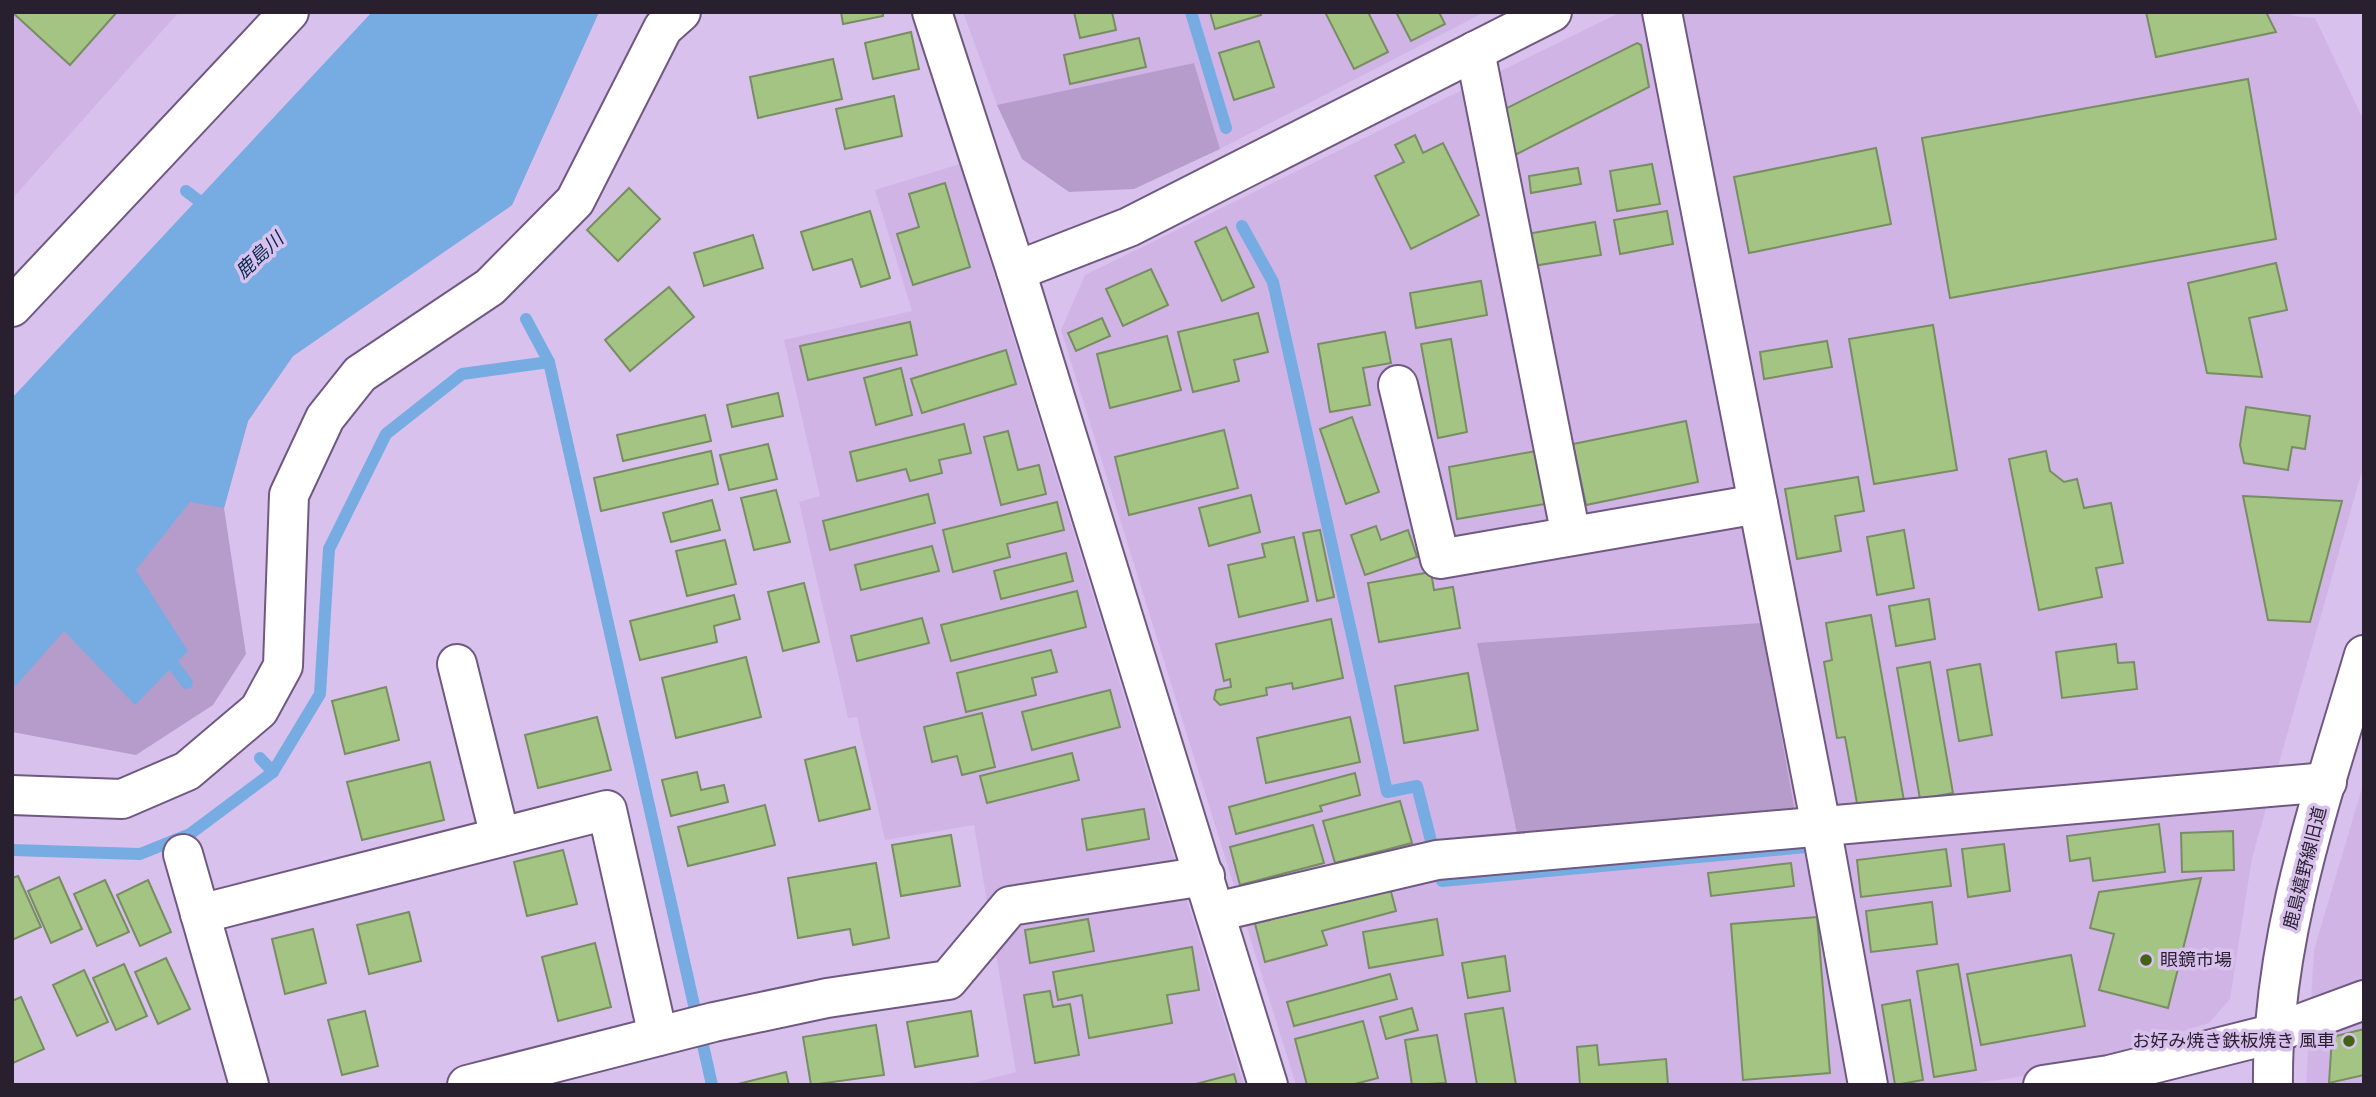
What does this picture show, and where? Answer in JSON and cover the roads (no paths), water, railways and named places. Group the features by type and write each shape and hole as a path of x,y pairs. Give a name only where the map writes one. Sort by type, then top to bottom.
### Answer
{"street":[{"path":"12,307 289,12"},
{"path":"12,795 122,800 187,771 259,709 283,666 289,495 325,418 360,374 490,287 575,201 663,28 681,12"},
{"path":"932,12 1016,271 1268,1085"},
{"path":"1016,271 1129,227 1552,12"},
{"path":"1662,12 1821,826 1868,1085"},
{"path":"1475,51 1571,536"},
{"path":"1398,385 1440,559 1758,504"},
{"name":"鹿島嬉野線旧道","path":"2273,1085 2272,1034 2292,916 2364,655"},
{"path":"457,664 500,837"},
{"path":"1216,912 1437,860 2327,782"},
{"path":"200,914 607,810 686,1029"},
{"path":"183,854 249,1085"},
{"path":"467,1085 686,1029 827,998 948,980 1010,906 1205,876"},
{"path":"2043,1085 2109,1075 2272,1034 2364,1000"}],"water":[{"name":"鹿島川","path":"372,12 599,12 512,205 293,356 248,421 224,508 190,502 136,570 188,651 135,705 64,631 12,690 12,398"}],"waterway":[{"path":"1191,12 1226,128"},
{"path":"186,191 211,210"},
{"path":"1242,226 1273,282 1387,792 1417,786 1431,841"},
{"path":"526,319 549,362 712,1085"},
{"path":"12,850 140,854 190,834 273,772 320,694 329,549 386,434 462,374 549,362"},
{"path":"164,653 187,683"},
{"path":"260,758 273,772"},
{"path":"1442,881 1806,847"}],"place":[{"name":"眼鏡市場","path":"2146,960"},
{"name":"お好み焼き鉄板焼き 風車","path":"2349,1041"}]}
